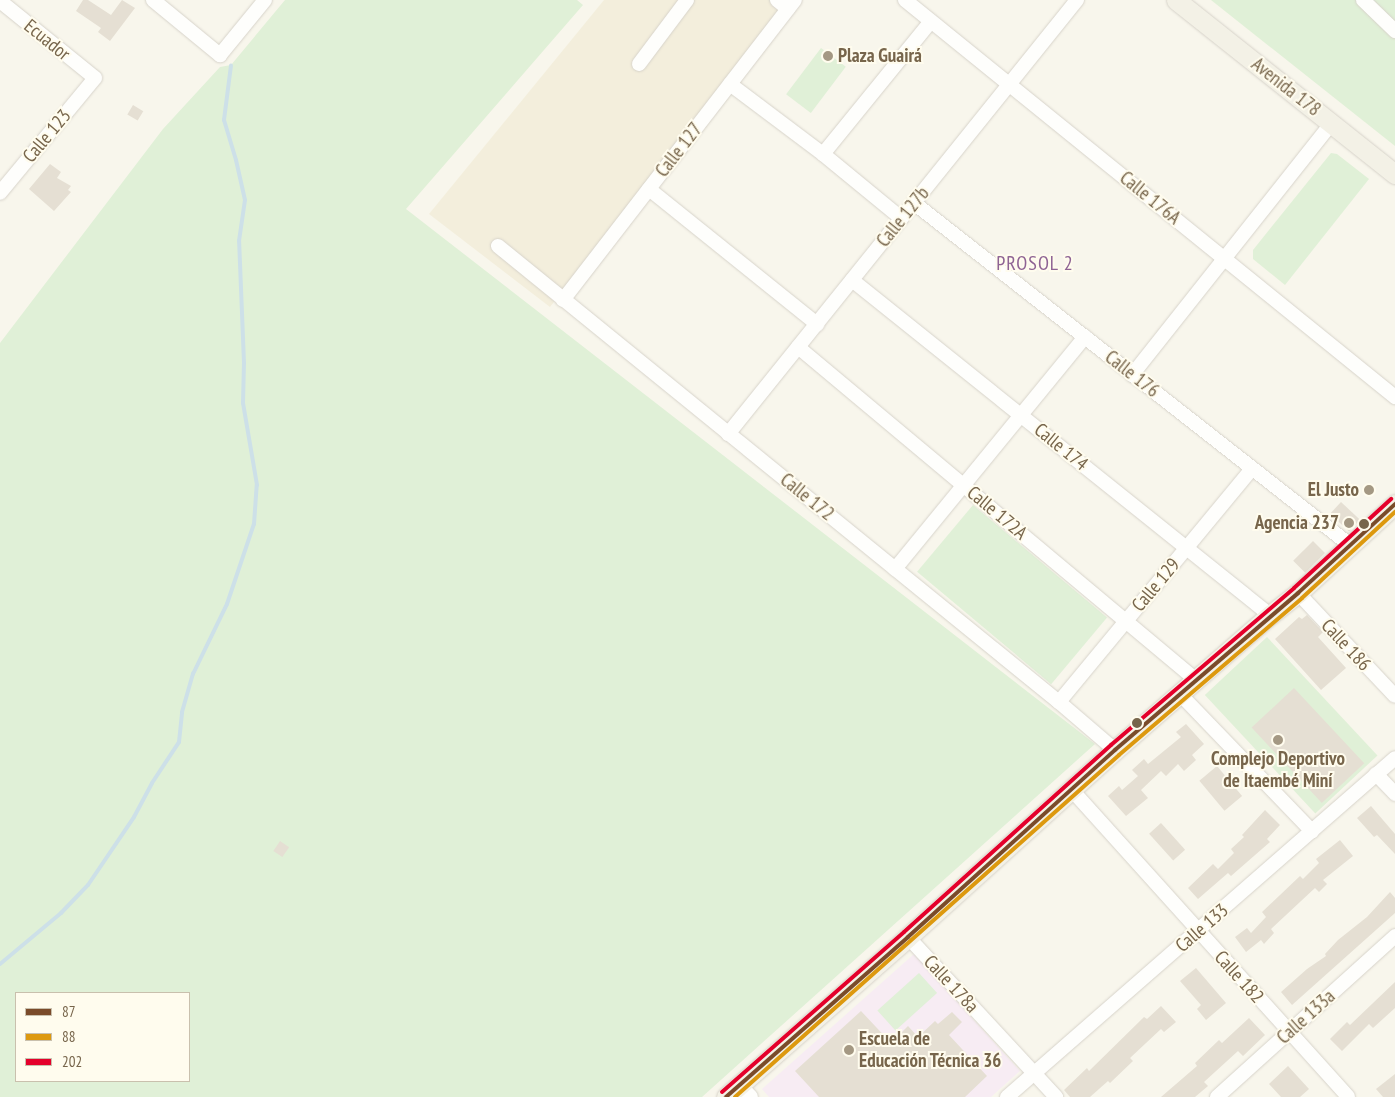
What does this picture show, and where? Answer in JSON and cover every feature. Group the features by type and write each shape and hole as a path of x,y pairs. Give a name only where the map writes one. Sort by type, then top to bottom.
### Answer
{"main road":[{"name":"Avenida 178","path":"1176,0 1395,174"},
{"path":"739,1093 1071,788 1179,692 1298,593 1395,504"}],"street":[{"path":"152,0 220,55 265,0"},
{"path":"639,64 688,0"},
{"path":"776,0 792,4"},
{"name":"Calle 176A","path":"905,0 1395,397"},
{"name":"Calle 127b","path":"728,434 1078,0"},
{"path":"1363,0 1395,31"},
{"name":"Ecuador","path":"0,1 95,78"},
{"name":"Calle 127","path":"563,300 792,4"},
{"path":"824,154 931,21"},
{"name":"Calle 123","path":"0,193 95,78"},
{"path":"730,84 824,154 902,218"},
{"path":"1132,375 1332,123"},
{"path":"649,189 816,324"},
{"name":"Calle 176","path":"914,203 1350,545"},
{"name":"Calle 172","path":"498,246 1059,702 1114,750"},
{"name":"Calle 174","path":"852,280 1270,615"},
{"path":"895,569 1085,337"},
{"name":"Calle 172A","path":"798,347 1195,679"},
{"name":"Calle 129","path":"1059,702 1252,469"},
{"name":"Calle 186","path":"1298,593 1395,696"},
{"path":"1179,692 1312,831"},
{"name":"Calle 133","path":"1007,1097 1395,758"},
{"path":"1376,774 1395,794"},
{"name":"Calle 182","path":"1071,788 1198,932 1348,1097"},
{"name":"Calle 133a","path":"1217,1097 1395,936"},
{"name":"Calle 178a","path":"908,937 1056,1097"}],"shaded area":[{"path":"604,0 786,0 550,307 429,214"},
{"path":"914,954 1020,1071 991,1097 769,1097 762,1089"}],"green space":[{"path":"285,0 577,0 583,5 406,209 1095,744 702,1097 0,1097 0,343 163,129 220,67 231,65"},
{"path":"1211,0 1395,0 1395,146"},
{"path":"821,48 846,67 811,113 786,94"},
{"path":"1331,153 1337,154 1369,179 1285,285 1253,259 1253,250"},
{"path":"973,505 1107,617 1051,684 917,572"},
{"path":"1267,637 1377,755 1315,813 1205,695"},
{"path":"919,973 937,993 895,1031 877,1010"}],"building":[{"path":"83,0 88,0 111,15 122,0 135,8 110,41 98,32 101,28 76,11"},
{"path":"133,105 143,111 138,121 127,114"},
{"path":"50,164 61,172 57,178 71,186 68,190 71,192 54,211 29,189"},
{"path":"1341,502 1360,520 1349,531 1330,514"},
{"path":"1313,541 1325,553 1305,573 1293,561"},
{"path":"1307,615 1323,632 1318,637 1346,668 1321,690 1275,639 1299,617 1302,619"},
{"path":"1294,688 1364,763 1322,803 1252,728"},
{"path":"1186,724 1204,744 1192,755 1196,760 1184,771 1178,764 1166,776 1161,771 1141,790 1148,798 1126,816 1108,796 1119,786 1122,790 1138,776 1132,770 1144,759 1148,764 1181,737 1176,732"},
{"path":"1217,766 1242,796 1224,811 1199,781"},
{"path":"1371,806 1395,834 1395,854 1377,835 1374,837 1357,818"},
{"path":"1265,810 1280,825 1267,839 1270,842 1231,876 1228,873 1198,899 1188,888 1213,864 1218,869 1234,853 1231,849 1244,837 1242,835"},
{"path":"1161,823 1185,850 1173,860 1149,834"},
{"path":"1340,840 1353,856 1323,880 1327,884 1319,892 1315,888 1271,929 1274,933 1264,944 1261,940 1246,952 1235,937 1247,928 1251,933 1266,917 1262,912 1300,876 1303,879 1319,863 1316,859"},
{"path":"280,841 289,847 282,857 273,851"},
{"path":"1390,892 1395,898 1395,913 1292,1005 1281,992 1307,969 1326,956 1325,954 1338,940 1367,917"},
{"path":"1196,968 1226,1003 1206,1020 1197,1009 1201,1005 1180,981"},
{"path":"1395,982 1395,1008 1373,1028 1369,1024 1342,1051 1330,1039 1347,1022 1350,1025"},
{"path":"1161,1006 1176,1022 1164,1032 1161,1029 1130,1058 1133,1061 1110,1083 1108,1081 1090,1097 1070,1097 1064,1090 1087,1068 1089,1071 1144,1017 1147,1019"},
{"path":"861,1011 891,1043 908,1026 918,1037 935,1021 938,1024 952,1012 962,1022 949,1035 987,1076 965,1097 819,1097 795,1071"},
{"path":"1249,1018 1265,1035 1243,1056 1238,1051 1204,1082 1208,1086 1195,1097 1161,1097 1197,1066 1195,1063 1219,1040 1222,1043"},
{"path":"1288,1066 1309,1089 1300,1097 1281,1097 1269,1084"},
{"path":"1395,1074 1395,1097 1383,1097 1376,1089"}],"waterway":[{"path":"0,964 61,913 88,885 134,817 152,783 179,742 182,712 193,674 227,604 254,524 257,485 243,403 244,363 239,241 245,200 224,120 231,65"}],"transit line":[{"name":"202","path":"722,1092 904,932 1111,745 1294,588 1391,499"},
{"name":"87","path":"726,1097 908,937 1115,750 1298,593 1395,504"},
{"name":"88","path":"735,1097 1119,755 1302,598 1395,512"}],"place":[{"name":"Plaza Guairá","path":"828,56"},
{"name":"El Justo","path":"1369,490"},
{"name":"Agencia 237","path":"1349,523"},
{"name":"Complejo Deportivo de Itaembé Miní","path":"1278,740"},
{"name":"Escuela de Educación Técnica 36","path":"849,1050"}],"district":[{"name":"PROSOL 2","path":"1035,263"}]}
